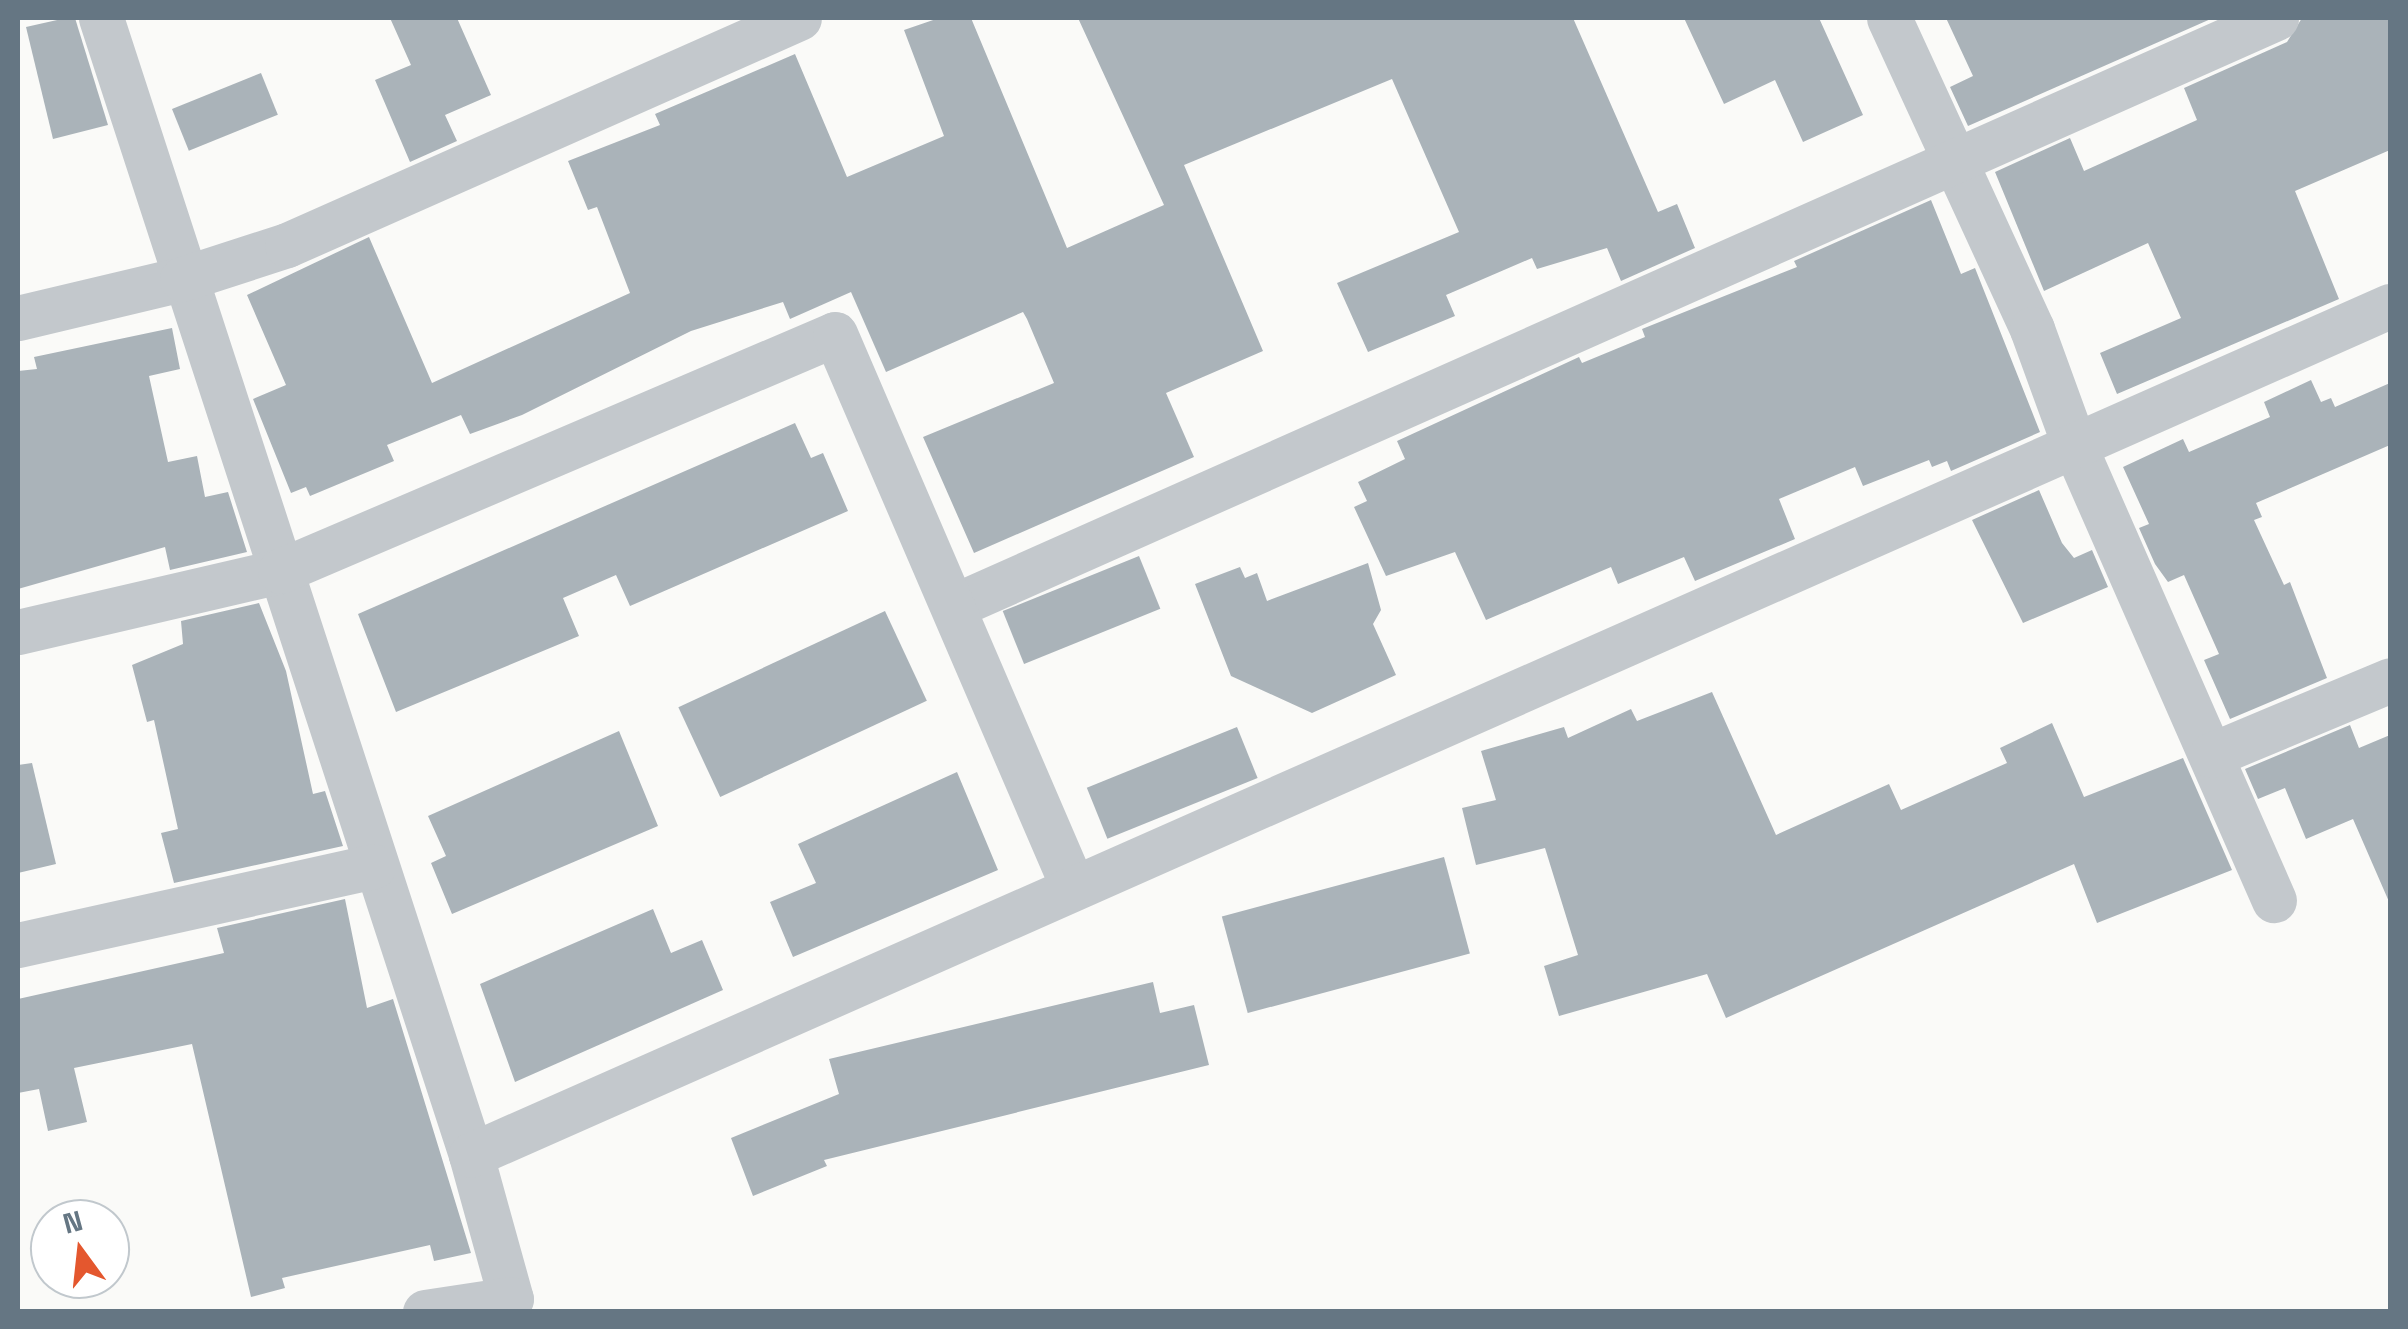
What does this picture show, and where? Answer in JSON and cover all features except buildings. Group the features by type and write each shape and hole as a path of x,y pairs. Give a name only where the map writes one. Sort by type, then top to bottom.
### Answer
{"street":[{"path":"101,18 373,866 471,1155 511,1298 426,1312"},
{"path":"18,318 182,279 287,244 800,18"},
{"path":"1889,18 2032,330 2075,447 2274,900"},
{"path":"954,606 2276,18"},
{"path":"471,1155 1072,885 2390,306"},
{"path":"18,632 280,571 835,334 1072,885"},
{"path":"2211,755 2390,680"},
{"path":"18,945 373,866"}]}
